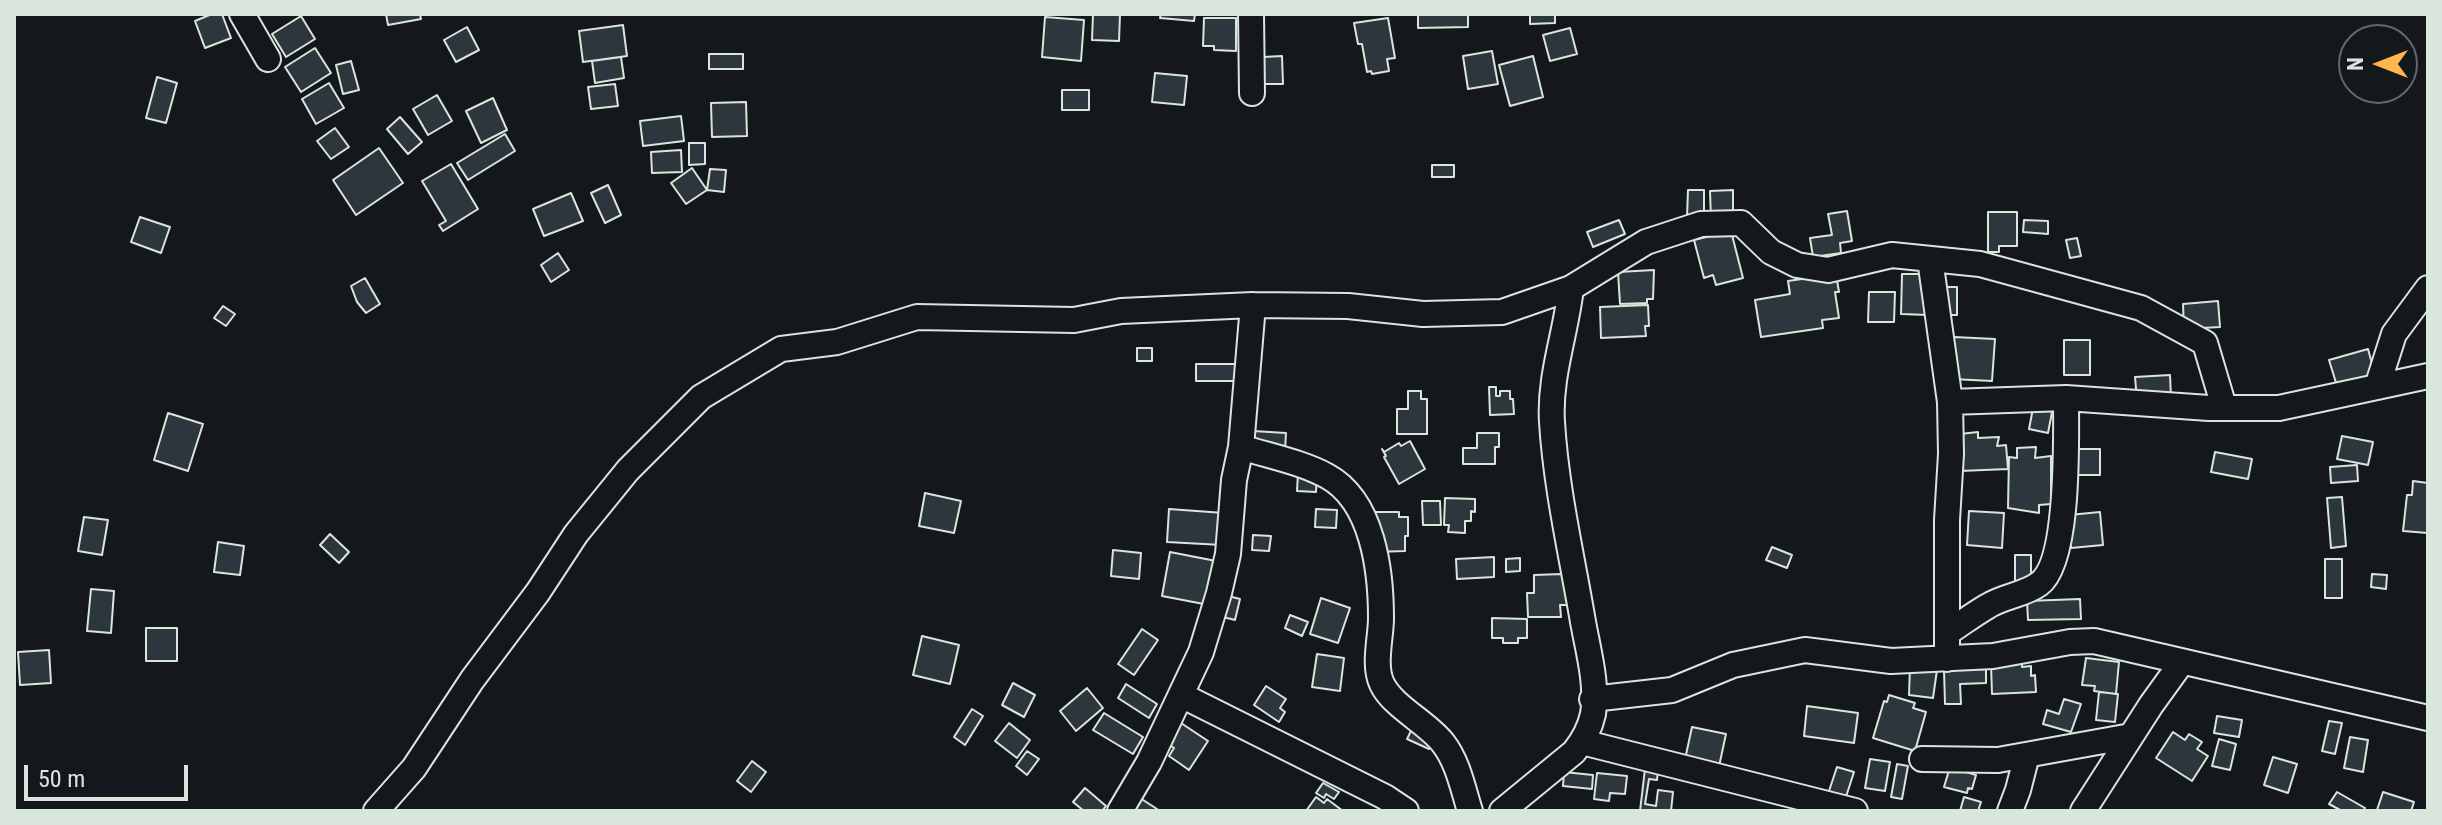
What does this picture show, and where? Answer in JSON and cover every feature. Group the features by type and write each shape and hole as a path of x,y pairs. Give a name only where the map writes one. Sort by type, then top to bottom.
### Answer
{"street":[{"path":"242,14 268,59"},
{"path":"1251,14 1252,93"},
{"path":"376,811 414,768 472,680 538,592 576,534 628,470 701,397 781,349 837,342 917,317 1074,320 1121,311 1253,305 1348,306 1423,314 1502,312 1571,288 1646,242 1701,224 1741,223 1771,252 1797,265 1828,270 1892,255 1980,264 2141,308 2205,343 2224,407"},
{"path":"1930,259 1950,402 1947,659"},
{"path":"1502,811 1566,760 1582,742 1593,713 1592,677 1552,420 1554,379 1571,288"},
{"path":"2377,387 2394,334 2428,288"},
{"path":"1120,811 1149,762 1201,652 1219,593 1228,554 1234,480 1241,447 1253,305"},
{"path":"1950,402 2066,398 2279,408 2428,376"},
{"path":"1947,633 1990,604 2042,583 2048,572 2057,550 2061,524 2066,398"},
{"path":"1241,447 1327,476 1354,498 1365,522 1378,571 1381,598 1379,672 1383,686 1443,742 1452,756 1470,811"},
{"path":"1592,699 1672,690 1733,665 1805,650 1891,661 1993,656 2070,642 2094,641 2428,718"},
{"path":"2083,811 2182,662"},
{"path":"1181,695 1385,797 1406,811"},
{"path":"1922,759 1987,760 2131,736"},
{"path":"1582,742 1790,803 1855,811"},
{"path":"2010,811 2027,755"}],"building":[{"path":"212,14 222,14 231,38 205,48 195,21"},
{"path":"386,14 420,14 421,19 388,25"},
{"path":"1093,14 1120,14 1119,41 1092,40"},
{"path":"1161,14 1195,14 1194,21 1160,18"},
{"path":"1418,14 1468,14 1468,27 1418,28"},
{"path":"1530,14 1555,14 1555,23 1530,24"},
{"path":"301,16 315,39 286,57 272,34"},
{"path":"1045,17 1084,20 1081,61 1042,57"},
{"path":"1204,18 1236,18 1236,51 1203,46"},
{"path":"1388,18 1395,58 1387,59 1389,71 1372,74 1371,71 1367,72 1354,23"},
{"path":"623,25 627,56 583,62 579,31"},
{"path":"467,27 479,50 456,62 444,40"},
{"path":"1570,28 1577,54 1550,61 1543,35"},
{"path":"315,48 331,73 301,92 285,67"},
{"path":"1492,51 1498,84 1468,89 1463,56"},
{"path":"709,54 743,54 743,69 709,69"},
{"path":"1282,56 1283,84 1263,84 1263,57"},
{"path":"1533,56 1543,97 1510,106 1499,65"},
{"path":"621,57 624,78 595,83 592,61"},
{"path":"351,61 359,90 343,94 336,65"},
{"path":"1155,73 1187,76 1184,105 1152,102"},
{"path":"157,77 177,83 166,123 146,118"},
{"path":"329,83 344,108 316,124 302,99"},
{"path":"615,84 618,106 591,109 588,87"},
{"path":"1062,90 1089,90 1089,110 1062,110"},
{"path":"437,95 452,121 428,135 413,109"},
{"path":"493,98 507,130 481,143 466,111"},
{"path":"746,102 747,136 712,137 711,103"},
{"path":"681,116 684,141 643,146 640,121"},
{"path":"400,117 422,142 408,154 387,129"},
{"path":"335,128 349,147 331,159 317,141"},
{"path":"505,134 515,151 468,180 457,163"},
{"path":"689,143 705,143 705,164 689,165"},
{"path":"379,148 403,183 356,215 333,180"},
{"path":"681,150 682,172 652,173 651,152"},
{"path":"451,164 478,209 443,231 439,225 446,221 422,181"},
{"path":"1432,165 1454,165 1454,177 1432,177"},
{"path":"692,168 707,190 686,204 671,183"},
{"path":"710,169 726,170 724,192 707,190"},
{"path":"608,185 621,215 605,223 591,193"},
{"path":"1688,190 1704,190 1704,218 1687,217"},
{"path":"1733,190 1733,219 1711,220 1710,191"},
{"path":"571,193 583,221 544,236 533,209"},
{"path":"1847,211 1852,241 1840,243 1841,253 1813,257 1810,238 1832,235 1828,214"},
{"path":"1988,212 2017,212 2017,246 1999,246 1999,252 1988,252"},
{"path":"140,217 170,227 161,253 131,242"},
{"path":"1619,220 1625,234 1593,247 1587,232"},
{"path":"2024,220 2048,221 2048,234 2023,232"},
{"path":"1731,231 1743,278 1716,285 1713,275 1704,278 1694,240"},
{"path":"2077,238 2081,256 2070,258 2066,240"},
{"path":"558,253 569,270 551,282 541,265"},
{"path":"1654,270 1653,299 1647,299 1647,303 1620,304 1618,272"},
{"path":"1836,274 1839,318 1822,320 1823,328 1761,337 1755,300 1790,294 1788,281"},
{"path":"1902,274 1929,274 1929,315 1901,314"},
{"path":"365,278 380,304 366,313 357,302 351,286"},
{"path":"1941,287 1957,287 1957,315 1941,315"},
{"path":"1869,292 1895,292 1894,322 1868,322"},
{"path":"2218,301 2220,327 2184,329 2183,304"},
{"path":"1648,305 1646,336 1601,338 1600,307"},
{"path":"223,306 235,314 226,326 214,318"},
{"path":"1954,337 1995,339 1992,381 1952,379"},
{"path":"2064,340 2090,340 2090,375 2064,375"},
{"path":"1137,348 1152,348 1152,361 1137,361"},
{"path":"2368,349 2376,378 2338,389 2329,360"},
{"path":"1196,364 1240,364 1240,381 1196,381"},
{"path":"2170,375 2171,398 2137,400 2135,377"},
{"path":"1489,387 1496,387 1496,396 1500,396 1500,391 1510,391 1514,414 1490,415"},
{"path":"1408,391 1421,391 1421,399 1427,399 1427,434 1397,434 1397,409 1408,409"},
{"path":"2034,403 2053,407 2048,433 2029,429"},
{"path":"168,413 203,424 188,471 154,460"},
{"path":"1253,431 1286,433 1285,451 1253,449"},
{"path":"1978,432 1978,438 1999,437 1997,446 2006,445 2008,469 1960,471 1960,434"},
{"path":"1477,433 1499,433 1495,464 1463,464 1463,448 1477,448"},
{"path":"2342,436 2373,442 2368,465 2337,459"},
{"path":"1410,441 1425,469 1399,484 1382,449 1384,452 1399,443 1401,446"},
{"path":"2036,447 2035,458 2051,456 2051,504 2039,505 2039,513 2008,508 2009,457 2017,458 2017,448"},
{"path":"2072,449 2100,449 2100,475 2072,475"},
{"path":"2215,452 2252,459 2248,479 2211,472"},
{"path":"2357,465 2358,481 2331,483 2330,467"},
{"path":"1298,473 1317,474 1316,492 1297,491"},
{"path":"2413,481 2428,483 2428,533 2403,531 2407,495 2412,495"},
{"path":"925,493 961,501 954,533 919,526"},
{"path":"2342,497 2346,546 2331,548 2327,498"},
{"path":"1445,498 1475,499 1475,512 1471,511 1471,521 1465,521 1465,533 1448,532 1449,525 1444,525"},
{"path":"1422,501 1440,501 1441,525 1423,525"},
{"path":"1169,509 1224,513 1222,545 1167,542"},
{"path":"1316,509 1337,510 1336,528 1315,527"},
{"path":"1969,511 2004,513 2002,548 1967,545"},
{"path":"1375,512 1399,512 1399,517 1408,517 1405,551 1375,552"},
{"path":"2100,512 2103,545 2071,548 2069,515"},
{"path":"84,517 108,520 102,555 78,551"},
{"path":"330,534 349,552 339,563 320,545"},
{"path":"1253,535 1271,536 1269,551 1252,550"},
{"path":"218,542 244,546 240,575 214,572"},
{"path":"1772,547 1792,555 1787,568 1766,560"},
{"path":"1113,550 1141,553 1139,579 1111,576"},
{"path":"1170,552 1216,561 1209,605 1162,596"},
{"path":"2015,555 2031,555 2031,585 2015,585"},
{"path":"1494,557 1494,577 1457,579 1456,559"},
{"path":"1520,558 1520,571 1506,572 1506,559"},
{"path":"2325,559 2342,559 2342,598 2325,598"},
{"path":"1562,574 1562,577 1571,577 1571,605 1560,605 1561,617 1528,617 1527,593 1534,593 1534,575"},
{"path":"2372,574 2387,575 2386,589 2371,587"},
{"path":"91,589 114,591 111,633 87,631"},
{"path":"1220,594 1240,599 1235,620 1215,615"},
{"path":"1321,598 1350,608 1338,643 1310,634"},
{"path":"2080,599 2081,619 2028,620 2027,601"},
{"path":"1290,615 1308,622 1302,636 1285,628"},
{"path":"1492,618 1527,619 1527,638 1518,638 1518,643 1503,643 1503,638 1492,638"},
{"path":"146,628 177,628 177,661 146,661"},
{"path":"1142,629 1158,640 1134,675 1118,664"},
{"path":"922,636 959,645 950,684 913,675"},
{"path":"49,650 51,683 20,685 18,652"},
{"path":"1317,654 1344,658 1340,691 1312,687"},
{"path":"2086,658 2119,662 2116,694 2094,691 2095,686 2082,685"},
{"path":"2022,662 2022,667 2031,666 2036,692 1992,694 1991,664"},
{"path":"1910,667 1937,670 1933,698 1909,695"},
{"path":"1986,669 1986,683 1960,684 1961,704 1945,704 1944,670"},
{"path":"1013,683 1035,695 1024,717 1002,705"},
{"path":"1126,684 1157,704 1149,718 1118,698"},
{"path":"1266,686 1286,699 1280,708 1285,712 1279,722 1254,705"},
{"path":"1087,688 1103,708 1076,731 1060,711"},
{"path":"2099,692 2118,694 2115,722 2096,720"},
{"path":"1889,695 1915,703 1913,708 1926,712 1915,751 1873,738 1884,701 1887,702"},
{"path":"2064,699 2081,704 2071,732 2043,724 2047,710 2059,714"},
{"path":"1807,706 1858,713 1854,743 1804,736"},
{"path":"972,709 983,716 965,745 954,737"},
{"path":"1104,713 1143,737 1133,754 1093,730"},
{"path":"2217,716 2242,720 2239,737 2214,733"},
{"path":"2329,721 2342,723 2335,754 2322,751"},
{"path":"1009,723 1030,740 1017,758 995,741"},
{"path":"1181,723 1208,741 1189,770 1169,756 1174,748 1167,743"},
{"path":"1692,727 1726,734 1718,771 1684,764"},
{"path":"1411,731 1433,741 1429,749 1407,739"},
{"path":"2173,732 2185,740 2189,734 2202,742 2197,749 2208,756 2192,781 2156,758"},
{"path":"2350,737 2368,740 2363,772 2344,768"},
{"path":"2219,739 2236,744 2230,770 2212,766"},
{"path":"1027,751 1039,759 1027,775 1016,766"},
{"path":"2273,757 2297,764 2288,793 2264,785"},
{"path":"1870,759 1890,762 1885,791 1865,788"},
{"path":"752,761 766,772 751,792 737,781"},
{"path":"1897,764 1908,766 1902,799 1891,797"},
{"path":"1837,767 1854,772 1844,803 1827,797"},
{"path":"1950,767 1976,775 1972,789 1968,788 1967,793 1944,787"},
{"path":"1645,769 1658,771 1657,780 1649,779 1645,804 1656,806 1658,790 1673,792 1671,811 1640,811"},
{"path":"1564,772 1593,775 1592,789 1563,786"},
{"path":"1597,773 1627,776 1625,794 1610,793 1609,801 1594,799"},
{"path":"1323,783 1339,792 1334,799 1316,793"},
{"path":"1085,788 1106,806 1102,811 1084,811 1073,802"},
{"path":"2337,792 2365,808 2363,811 2342,811 2329,804"},
{"path":"2383,792 2414,802 2411,811 2377,810"},
{"path":"1137,796 1160,811 1127,811"},
{"path":"1316,797 1324,803 1327,799 1343,811 1306,811"},
{"path":"1964,797 1981,802 1978,811 1960,811"}]}
